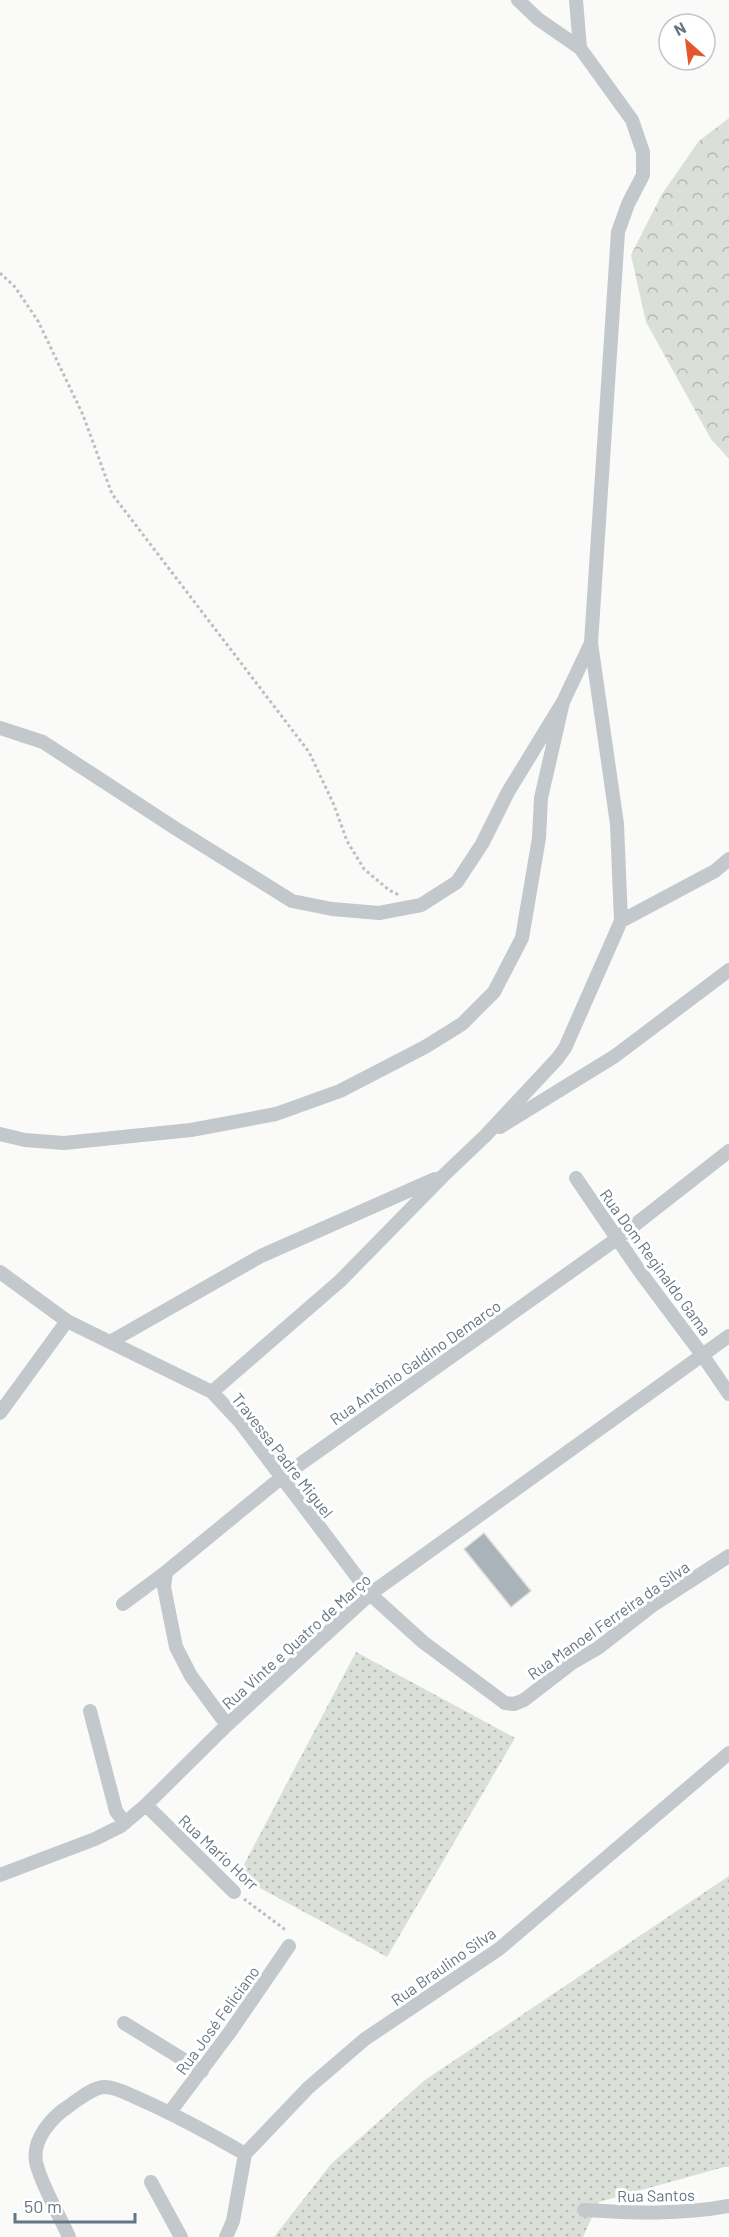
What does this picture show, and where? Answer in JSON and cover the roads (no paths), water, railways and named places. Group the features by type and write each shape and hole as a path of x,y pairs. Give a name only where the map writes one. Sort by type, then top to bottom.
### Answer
{"street":[{"path":"212,1392 340,1281 443,1176 486,1136 557,1059 565,1048 621,921 617,824 591,643 618,231 628,204 643,175 643,152 632,120 580,48 538,19 518,0"},
{"path":"576,0 580,48"},
{"path":"0,728 43,742 292,901 332,909 379,913 421,905 458,882 483,844 508,792 563,702 591,643"},
{"path":"0,1134 25,1140 64,1143 191,1130 276,1114 339,1091 425,1047 462,1024 494,992 522,938 539,838 541,798 563,702"},
{"path":"621,921 715,871 729,859"},
{"path":"486,1136 615,1056 729,970"},
{"name":"Rua Antônio Galdino Demarco","path":"123,1604 166,1572 282,1477 618,1238 729,1151"},
{"path":"110,1342 261,1256 443,1176"},
{"name":"Rua Dom Reginaldo Gama","path":"576,1178 638,1269 729,1394"},
{"name":"Travessa Padre Miguel","path":"0,1272 67,1321 212,1392 240,1422 370,1594 423,1642 506,1703"},
{"path":"0,1413 67,1321"},
{"name":"Rua Vinte e Quatro de Março","path":"0,1875 95,1839 123,1825 227,1725 370,1594 729,1336"},
{"name":"Rua Manoel Ferreira da Silva","path":"506,1703 514,1704 524,1700 572,1663 598,1648 653,1605 729,1557"},
{"path":"166,1572 164,1587 176,1647 190,1676 227,1725"},
{"path":"90,1711 116,1811 123,1825"},
{"name":"Rua Braulino Silva","path":"245,2154 308,2088 365,2039 499,1949 729,1753"},
{"name":"Rua Mario Horr","path":"146,1805 234,1892"},
{"name":"Rua José Feliciano","path":"170,2112 202,2071 289,1946"},
{"path":"124,2023 202,2071"},
{"path":"69,2237 36,2160 38,2140 59,2112 97,2088 106,2087 195,2124 245,2154 233,2221 226,2237"},
{"path":"151,2182 181,2237"},
{"name":"Rua Santos","path":"584,2210 640,2213 699,2212 729,2206"}]}
